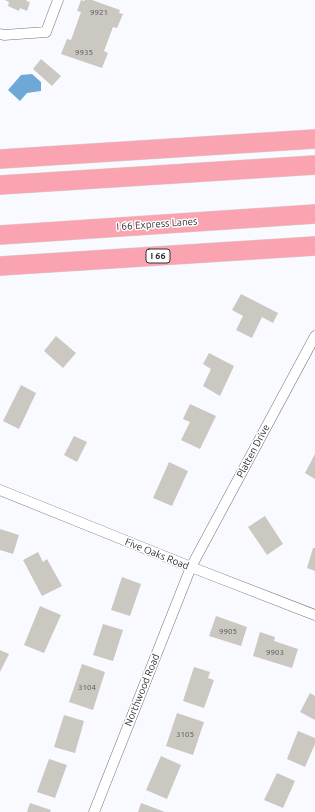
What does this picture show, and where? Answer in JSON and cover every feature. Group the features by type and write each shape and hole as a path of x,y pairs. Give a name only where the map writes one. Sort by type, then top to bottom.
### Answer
{"highway":[{"path":"0,158 315,139"},
{"path":"0,185 315,165"},
{"name":"I 66 Express Lanes","path":"0,235 315,214"},
{"name":"I 66","path":"0,266 315,246"}],"street":[{"path":"0,34 46,32 58,0"},
{"name":"Platten Drive","path":"191,567 204,540 315,336"},
{"name":"Five Oaks Road","path":"0,490 315,615"},
{"name":"Northwood Road","path":"94,812 191,567"}],"water":[{"path":"32,74 41,82 41,91 27,93 20,101 8,90 21,75"}],"building":[{"path":"5,0 27,0 26,1 30,2 27,11 20,8 19,11 8,6 9,2"},
{"path":"81,0 92,0 120,10 119,13 123,14 117,28 113,27 104,51 108,53 102,68 61,54 67,39 71,40 81,12 77,11"},
{"path":"41,59 61,76 52,86 33,69"},
{"path":"241,294 278,313 273,323 262,317 252,338 236,330 243,316 232,310"},
{"path":"56,336 76,353 63,368 44,351"},
{"path":"209,353 234,366 220,396 203,386 211,369 203,364"},
{"path":"21,385 36,393 19,429 3,421"},
{"path":"190,404 216,416 200,449 181,440 190,422 183,419"},
{"path":"74,436 87,442 77,462 64,455"},
{"path":"315,454 315,479 305,473"},
{"path":"169,462 188,471 172,506 153,498"},
{"path":"265,516 283,544 267,555 248,527"},
{"path":"0,529 19,535 13,554 0,550"},
{"path":"313,548 315,548 315,571 307,568"},
{"path":"38,552 43,562 47,559 62,586 42,596 23,560"},
{"path":"122,577 141,584 130,616 111,610"},
{"path":"40,606 61,615 44,653 24,645"},
{"path":"216,616 247,627 241,646 209,636"},
{"path":"103,624 123,630 113,661 93,655"},
{"path":"260,632 275,637 274,641 298,649 292,668 253,656"},
{"path":"0,650 9,654 0,672"},
{"path":"82,664 105,672 93,710 69,702"},
{"path":"194,667 210,672 208,678 214,680 204,708 183,701"},
{"path":"310,693 315,696 315,720 300,712"},
{"path":"177,713 204,722 193,755 166,746"},
{"path":"64,715 84,721 75,753 54,747"},
{"path":"298,731 315,738 315,744 305,767 287,759"},
{"path":"161,756 181,765 167,799 146,790"},
{"path":"49,759 67,765 55,798 37,792"},
{"path":"277,773 295,781 283,808 264,800"},
{"path":"30,803 51,810 50,812 27,812"},
{"path":"141,803 165,812 138,812"}]}
